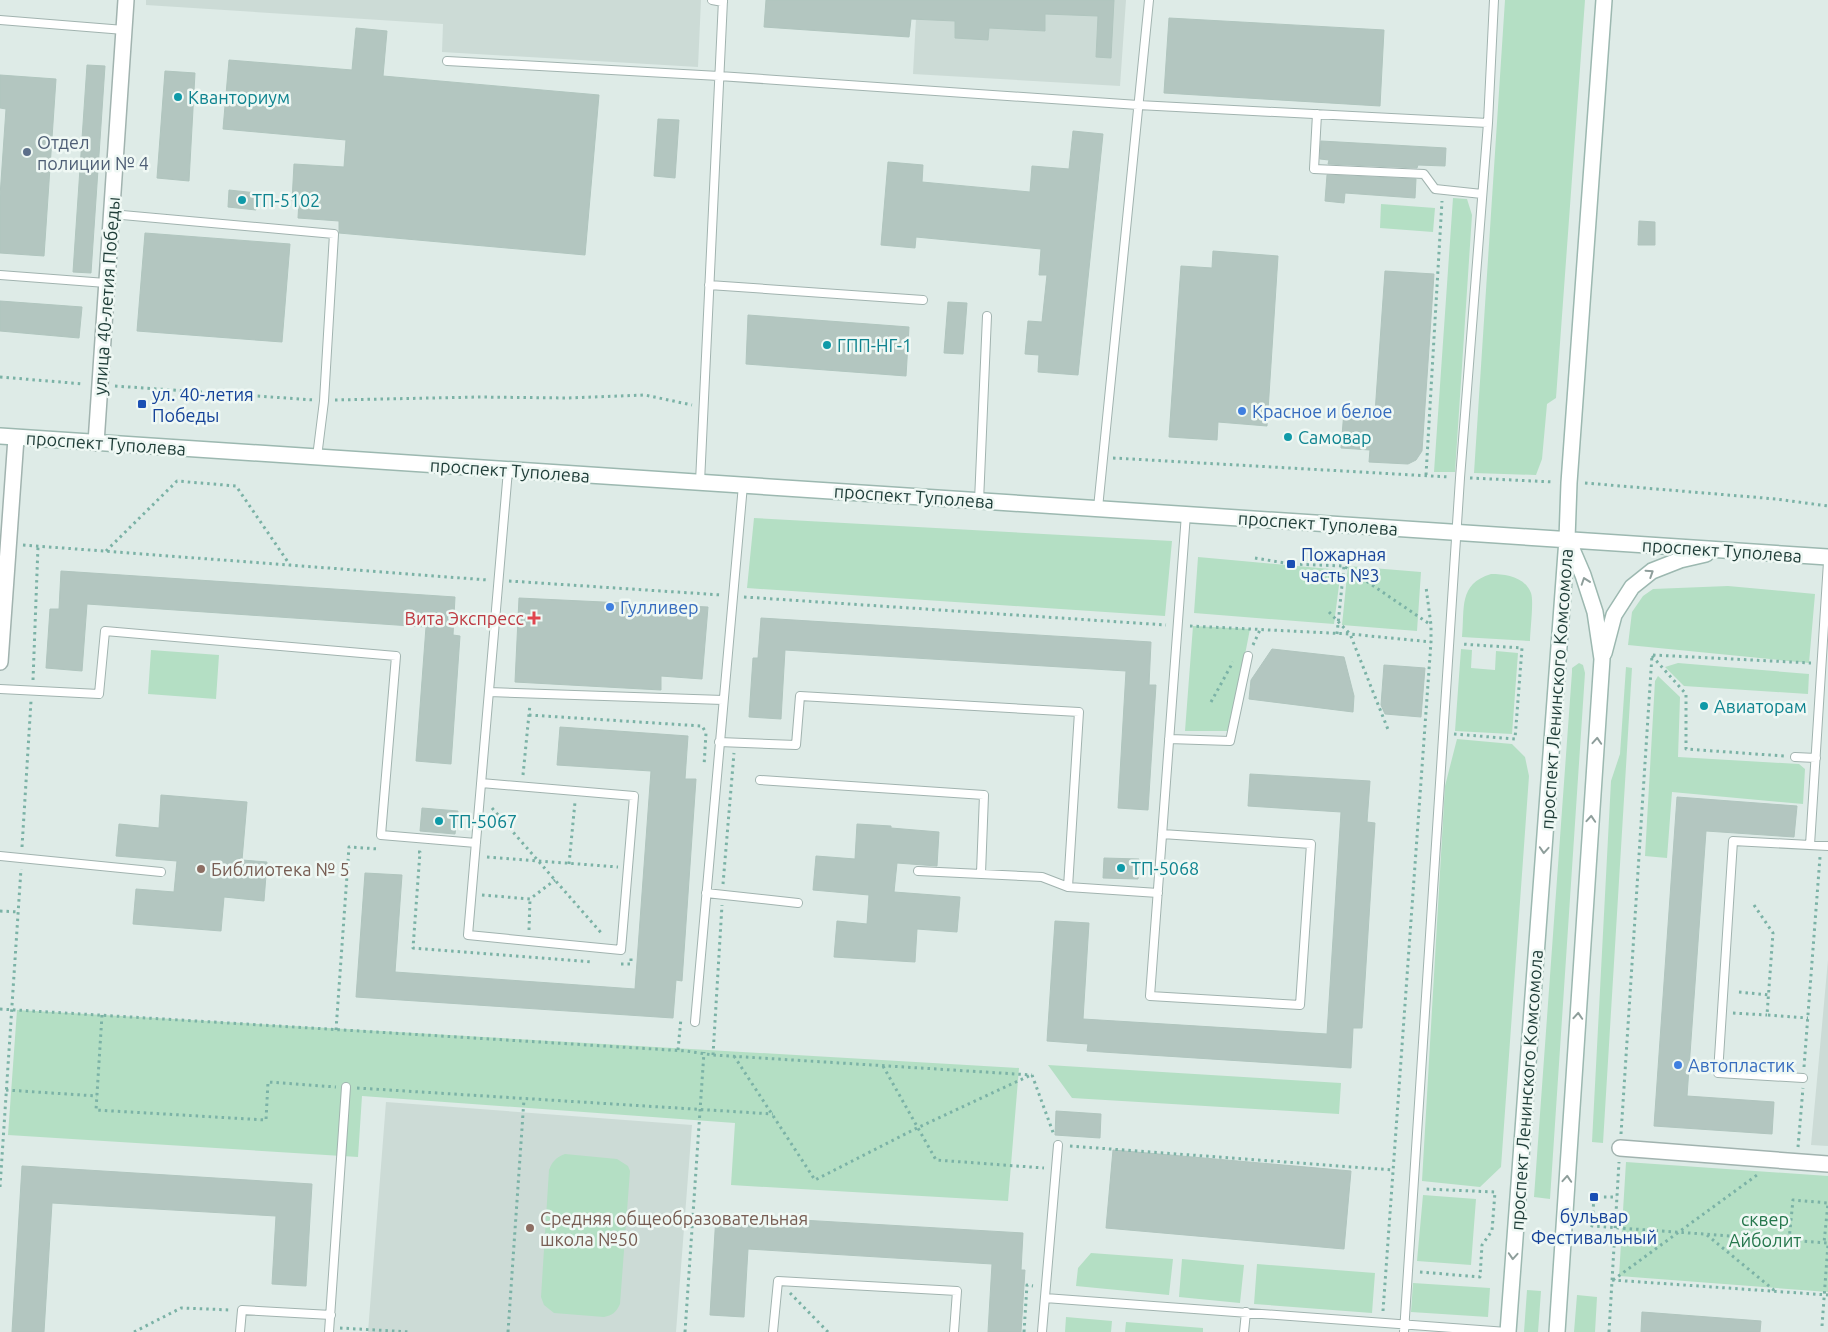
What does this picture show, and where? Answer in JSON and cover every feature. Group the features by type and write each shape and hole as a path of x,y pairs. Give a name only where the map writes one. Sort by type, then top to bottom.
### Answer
{"main road":[{"name":"улица 40-летия Победы","path":"96,443 126,0"},
{"path":"1567,539 1569,482 1604,0"},
{"name":"проспект Туполева","path":"0,436 1828,557"},
{"path":"0,662 16,438"},
{"name":"проспект Ленинского Комсомола","path":"1556,1332 1602,659 1595,612 1583,575 1567,539"},
{"name":"проспект Ленинского Комсомола","path":"1507,1332 1567,539"},
{"path":"1602,659 1614,615 1632,586 1652,571 1680,560 1723,551"},
{"path":"1620,1148 1828,1164"}],"lane":[{"path":"700,482 723,1 712,0"},
{"path":"1098,508 1149,0"},
{"path":"1404,1328 1460,478 1488,123 1494,0"},
{"path":"0,20 124,30"},
{"path":"446,62 720,76 1138,105 1488,123"},
{"path":"1317,114 1314,169 1424,174 1435,189 1482,194"},
{"path":"111,214 334,234 324,401 318,457"},
{"path":"0,275 106,283"},
{"path":"709,285 923,300"},
{"path":"979,501 987,316"},
{"path":"481,783 634,796 621,950 468,935 472,894 481,783 499,581 508,470"},
{"path":"695,1022 743,485"},
{"path":"1162,834 1311,844 1300,1005 1150,996 1158,893 1162,834 1169,740 1178,626 1186,514"},
{"path":"1810,846 1828,562"},
{"path":"0,689 99,694 105,631 396,656 381,835 476,843"},
{"path":"1169,740 1230,741 1248,656"},
{"path":"489,692 723,700"},
{"path":"719,742 796,745 800,696 1078,712 1068,887"},
{"path":"1795,757 1816,758"},
{"path":"760,780 984,795 982,873"},
{"path":"1803,1078 1718,1073 1733,841 1825,846"},
{"path":"0,856 161,872"},
{"path":"918,871 1042,877 1068,887 1158,893"},
{"path":"706,893 798,903"},
{"path":"330,1330 346,1087"},
{"path":"1042,1332 1058,1145"},
{"path":"773,1332 778,1281 957,1290 954,1332"},
{"path":"1045,1298 1382,1323 1404,1328 1507,1332"},
{"path":"240,1332 242,1310 331,1315"},
{"path":"1244,1332 1246,1312"}],"path":[{"path":"1426,475 1442,190"},
{"path":"0,378 324,401 402,397 567,398 645,395 703,408"},
{"path":"1103,457 1460,478 1569,482 1776,499 1828,506"},
{"path":"105,551 177,482 236,486 290,565"},
{"path":"0,1187 10,1010 33,691 38,546 499,581 1178,626 1350,634 1432,642"},
{"path":"1254,558 1291,564 1344,566 1432,626"},
{"path":"1337,634 1344,566"},
{"path":"1382,1323 1432,642 1432,626 1426,587"},
{"path":"1330,612 1350,634 1389,732"},
{"path":"1443,733 1516,739 1522,648 1461,644"},
{"path":"1652,655 1822,663"},
{"path":"1652,655 1686,694 1686,749 1795,757"},
{"path":"1609,1332 1652,655"},
{"path":"523,778 532,694"},
{"path":"529,714 702,726 706,733 703,775"},
{"path":"569,864 576,791"},
{"path":"480,795 615,949 631,964"},
{"path":"1797,1162 1808,1018 1825,846"},
{"path":"336,1030 349,847 385,849"},
{"path":"412,851 420,852 413,948 593,962"},
{"path":"475,856 628,868"},
{"path":"472,894 530,899 555,880"},
{"path":"1754,905 1773,933 1767,1015"},
{"path":"0,911 18,912"},
{"path":"631,964 632,955"},
{"path":"612,963 631,964"},
{"path":"1739,992 1769,995"},
{"path":"0,1009 678,1050 1032,1074"},
{"path":"678,1050 682,1011"},
{"path":"1729,1013 1808,1018"},
{"path":"102,1015 96,1110 266,1120 268,1082 773,1114"},
{"path":"685,1332 704,1052"},
{"path":"734,1055 815,1180 917,1128 1032,1074"},
{"path":"882,1065 936,1160 1056,1168"},
{"path":"1032,1074 1058,1145 1393,1170"},
{"path":"6,1090 97,1096"},
{"path":"508,1332 524,1099"},
{"path":"1612,1280 1681,1232 1777,1160"},
{"path":"1392,1188 1494,1192 1492,1231 1482,1245 1480,1277 1407,1271"},
{"path":"1592,1226 1594,1197 1617,1197"},
{"path":"1788,1240 1792,1200 1828,1203 1826,1295 1822,1326"},
{"path":"1579,1219 1592,1226 1827,1243"},
{"path":"1706,1234 1775,1291"},
{"path":"1612,1280 1826,1295"},
{"path":"778,1281 828,1332"},
{"path":"1024,1332 1027,1285 1046,1288"},
{"path":"134,1332 181,1308 242,1310"},
{"path":"330,1330 410,1332"}],"shaded area":[{"path":"146,0 701,0 698,67 442,52 443,24 146,5"},
{"path":"917,0 1126,0 1120,86 913,74"},
{"path":"1828,960 1828,1146 1811,1145"},
{"name":"Средняя общеобразовательная школа №50","path":"386,1102 692,1125 676,1332 368,1332"}],"green space":[{"path":"1505,0 1585,0 1556,398 1547,404 1542,459 1536,475 1474,473"},
{"path":"1453,198 1467,199 1472,215 1455,472 1434,472"},
{"path":"1381,204 1435,208 1433,232 1380,228"},
{"path":"754,518 1172,541 1165,616 747,588"},
{"path":"1198,557 1341,570 1334,624 1194,613"},
{"path":"1348,566 1421,572 1417,631 1342,625"},
{"path":"1491,574 1520,580 1531,593 1530,641 1462,637 1465,598 1468,591 1480,578"},
{"path":"1728,586 1815,594 1809,663 1628,645 1632,612 1643,596 1653,589"},
{"path":"1193,626 1250,629 1230,731 1185,731"},
{"path":"1461,649 1472,650 1471,668 1495,670 1496,651 1518,653 1512,734 1455,731"},
{"path":"151,650 219,655 216,699 148,694"},
{"path":"1579,663 1583,665 1585,673 1550,1199 1534,1197 1572,668"},
{"path":"1678,663 1809,674 1808,694 1684,686 1665,667"},
{"path":"1626,667 1632,668 1603,1143 1592,1142 1611,781 1620,754"},
{"path":"1658,676 1680,697 1678,757 1799,764 1805,769 1803,804 1672,792 1667,858 1645,856 1655,681"},
{"path":"1457,739 1512,744 1525,757 1529,776 1501,1167 1480,1187 1422,1181 1445,786"},
{"path":"17,1010 1019,1068 1008,1201 731,1185 735,1123 362,1096 358,1157 8,1135"},
{"path":"1048,1065 1341,1083 1339,1114 1072,1098"},
{"path":"565,1154 617,1159 628,1166 630,1171 620,1304 614,1313 604,1317 554,1313 544,1305 541,1297 549,1170 555,1160"},
{"name":"сквер Айболит","path":"1626,1162 1828,1176 1828,1292 1619,1276"},
{"path":"1423,1195 1476,1199 1471,1265 1417,1261"},
{"path":"1091,1253 1173,1259 1169,1295 1076,1286 1078,1268"},
{"path":"1182,1259 1244,1265 1240,1303 1179,1297"},
{"path":"1257,1264 1375,1273 1372,1313 1254,1304"},
{"path":"1413,1283 1490,1288 1488,1317 1411,1312"},
{"path":"1527,1290 1541,1291 1538,1332 1524,1332"},
{"path":"1577,1295 1597,1297 1595,1332 1574,1332"},
{"path":"1066,1317 1112,1321 1111,1332 1065,1332"},
{"path":"1126,1322 1203,1328 1203,1332 1125,1332"}],"building":[{"path":"766,0 1114,0 1111,58 1096,57 1098,16 1045,14 1045,31 989,28 988,40 955,38 955,21 911,19 909,37 764,27"},
{"path":"1169,18 1384,30 1380,106 1164,93"},
{"path":"356,28 387,31 383,76 599,95 585,255 339,233 339,221 298,218 299,201 292,201 294,164 344,167 346,140 223,129 229,60 352,70"},
{"path":"87,65 105,66 91,273 73,272"},
{"path":"165,71 195,73 189,181 157,178"},
{"name":"Отдел полиции № 4","path":"0,75 56,79 44,256 0,253 0,196 6,109 0,108"},
{"path":"658,119 679,120 675,178 654,176"},
{"path":"1073,131 1103,134 1078,375 1038,372 1039,355 1025,354 1028,321 1042,322 1047,275 1039,275 1041,249 916,237 915,248 881,245 888,162 923,165 922,182 1030,192 1032,166 1069,169"},
{"path":"1321,141 1446,148 1445,166 1418,165 1417,168 1328,164 1329,160 1320,159"},
{"path":"1327,175 1416,179 1415,198 1345,193 1344,203 1325,201"},
{"name":"ТП-5102","path":"229,190 257,193 256,210 228,207"},
{"path":"1639,221 1655,222 1655,245 1638,245"},
{"path":"145,233 290,244 282,342 137,331"},
{"path":"1213,251 1278,256 1267,426 1218,422 1217,440 1169,437 1181,266 1212,268"},
{"path":"1385,271 1434,274 1422,451 1416,460 1408,464 1369,462 1370,450 1341,448 1344,411 1375,413"},
{"path":"0,301 82,307 79,338 0,331"},
{"path":"948,302 967,303 963,354 944,353"},
{"name":"ГПП-НГ-1","path":"748,315 909,327 906,376 746,364"},
{"path":"61,571 455,597 453,635 460,636 451,764 416,761 426,627 87,604 82,671 46,668 50,609 59,609"},
{"path":"519,598 708,607 702,679 661,676 661,690 515,682"},
{"path":"761,618 1151,642 1149,685 1156,685 1148,810 1118,808 1126,671 785,650 781,719 749,717 753,658 758,658"},
{"path":"1272,649 1344,657 1354,696 1353,712 1249,699 1251,680"},
{"path":"1384,665 1425,668 1421,717 1385,714 1381,705"},
{"path":"560,727 688,736 685,779 696,779 682,981 676,980 673,1018 356,997 365,873 402,875 395,972 635,989 651,771 557,765"},
{"path":"1250,774 1370,781 1367,822 1375,823 1362,1028 1353,1028 1351,1068 1087,1051 1088,1044 1047,1041 1055,921 1089,923 1083,1019 1327,1034 1341,812 1248,806"},
{"path":"161,795 247,802 242,860 267,862 264,901 224,897 221,931 133,924 136,889 174,892 177,861 116,856 119,824 159,828"},
{"path":"1677,797 1797,806 1794,837 1706,831 1687,1096 1774,1102 1772,1134 1654,1126"},
{"name":"ТП-5067","path":"422,808 458,811 455,834 420,831"},
{"path":"857,824 939,832 937,866 897,863 894,892 960,897 957,932 917,929 915,962 834,957 837,921 867,924 869,895 813,890 816,856 855,859"},
{"name":"ТП-5068","path":"1104,858 1139,859 1138,879 1103,878"},
{"path":"1056,1111 1101,1114 1100,1138 1055,1135"},
{"path":"1113,1150 1351,1171 1344,1249 1106,1228"},
{"path":"22,1166 312,1184 306,1286 272,1284 276,1216 52,1203 44,1332 12,1332"},
{"path":"716,1215 1023,1233 1021,1270 1025,1270 1021,1332 988,1332 992,1264 748,1249 744,1317 710,1315"},
{"path":"1642,1312 1761,1321 1760,1332 1641,1332"}],"place":[{"name":"Кванториум","path":"178,97"},
{"name":"Отдел полиции № 4","path":"27,152"},
{"name":"ТП-5102","path":"242,200"},
{"name":"ГПП-НГ-1","path":"827,345"},
{"name":"ул. 40-летия Победы","path":"142,404"},
{"name":"Красное и белое","path":"1242,411"},
{"name":"Самовар","path":"1288,437"},
{"name":"Пожарная часть №3","path":"1291,564"},
{"name":"Гулливер","path":"610,607"},
{"name":"Вита Экспресс","path":"534,618"},
{"name":"Авиаторам","path":"1704,706"},
{"name":"ТП-5067","path":"439,821"},
{"name":"ТП-5068","path":"1121,868"},
{"name":"Библиотека № 5","path":"201,869"},
{"name":"Автопластик","path":"1678,1065"},
{"name":"бульвар Фестивальный","path":"1594,1197"},
{"name":"Средняя общеобразовательная школа №50","path":"530,1228"}]}
